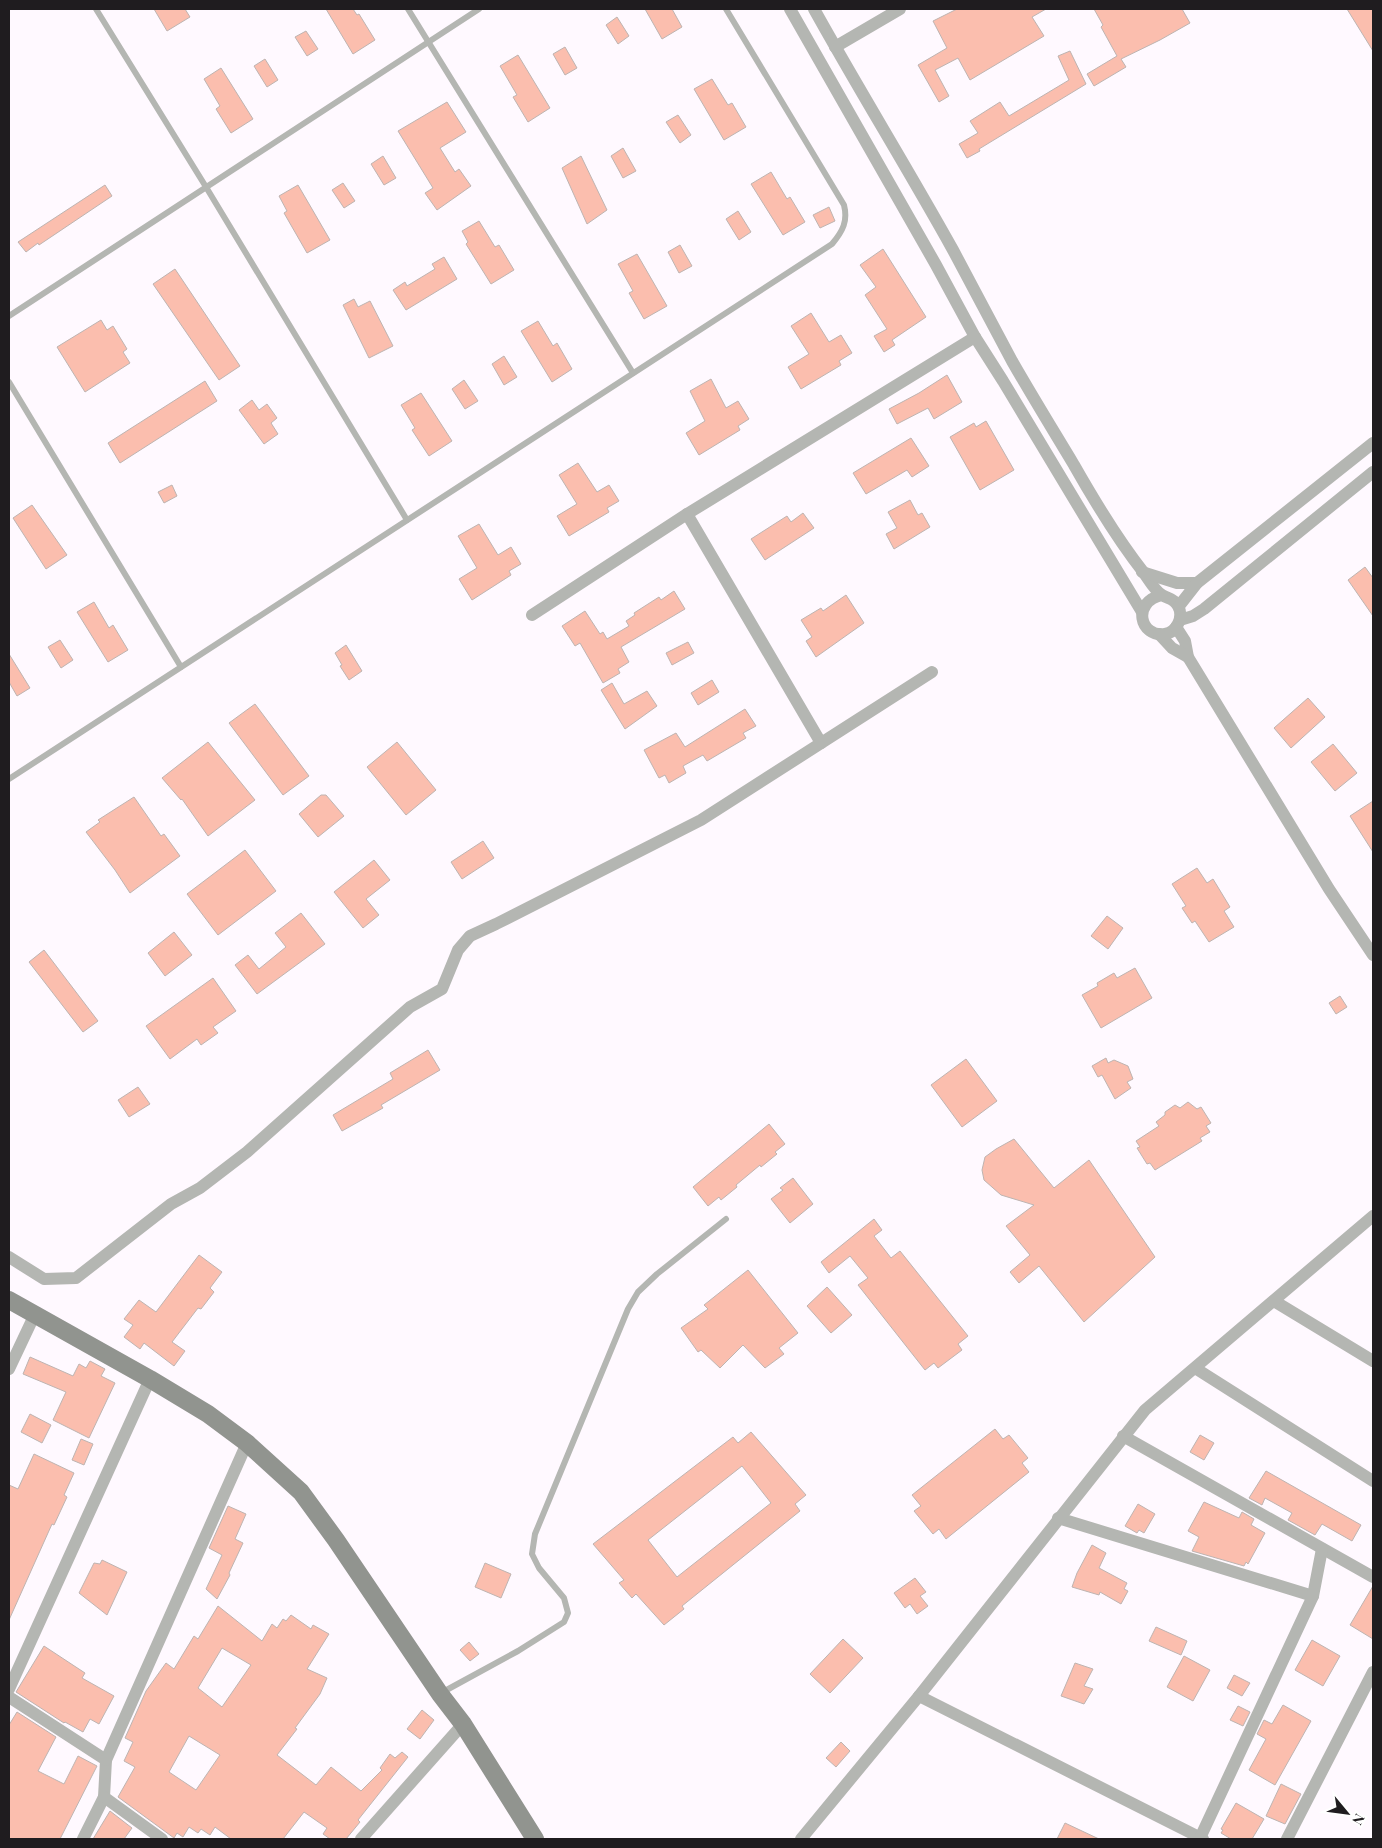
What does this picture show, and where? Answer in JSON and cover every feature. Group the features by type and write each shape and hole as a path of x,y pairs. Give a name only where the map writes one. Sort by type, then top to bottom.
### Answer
{"street":[{"path":"790,9 975,337 1142,612 1144,624 1153,632 1165,634 1204,609 1373,472"},
{"path":"814,9 953,250 1036,402 1090,494 1142,572 1162,595"},
{"path":"835,47 900,9"},
{"path":"532,615 688,514 975,337"},
{"path":"1179,606 1197,583 1373,443"},
{"path":"688,514 821,743"},
{"path":"1142,572 1177,582 1197,583"},
{"path":"1142,612 1146,603 1153,597 1162,595 1169,597 1179,606 1181,613 1178,624 1185,641 1188,657 1328,889 1373,955"},
{"path":"1159,634 1172,648 1188,657"},
{"path":"9,1257 44,1278 76,1278 171,1204 200,1188 247,1152 410,1008 442,989 458,950 470,936 700,820 932,672"},
{"path":"801,1839 918,1696 1145,1410 1373,1216"},
{"path":"9,1300 150,1379 208,1414 247,1443 301,1492 336,1540 440,1694 463,1724 535,1839"},
{"path":"1274,1301 1373,1360"},
{"path":"9,1369 35,1314"},
{"path":"1195,1368 1373,1481"},
{"path":"9,1689 150,1379"},
{"path":"1123,1436 1373,1577"},
{"path":"83,1839 104,1797 106,1760 247,1443"},
{"path":"1058,1518 1313,1596"},
{"path":"918,1696 1202,1839 1313,1596 1322,1548"},
{"path":"1287,1839 1373,1672"},
{"path":"9,1697 106,1760"},
{"path":"361,1839 463,1724"},
{"path":"104,1797 162,1839"}],"lane":[{"path":"96,9 206,186 407,520"},
{"path":"408,9 633,373"},
{"path":"9,316 479,9"},
{"path":"9,779 832,244 844,227 846,216 844,205 726,9"},
{"path":"9,382 181,667"},
{"path":"440,1694 518,1651 564,1622 568,1612 564,1598 539,1568 532,1554 535,1534 628,1309 638,1292 726,1219"}],"building":[{"path":"154,9 185,9 190,17 167,31"},
{"path":"326,9 353,9 357,15 359,14 375,40 353,54"},
{"path":"645,9 672,9 682,27 662,39"},
{"path":"957,9 1046,9 1032,17 1044,36 970,80 958,58 935,70 949,96 939,102 918,65 947,48 933,21"},
{"path":"1094,9 1182,9 1190,23 1121,59 1126,67 1094,86 1087,74 1117,56 1101,27 1103,25"},
{"path":"1347,9 1373,9 1373,51"},
{"path":"617,17 629,36 618,44 606,25"},
{"path":"306,31 318,49 307,56 295,37"},
{"path":"565,47 577,68 565,75 553,54"},
{"path":"1070,51 1086,84 967,158 959,144 978,133 970,121 1000,102 1009,116 1069,80 1058,56"},
{"path":"518,55 550,108 528,122 513,97 517,95 500,66"},
{"path":"265,59 278,80 267,87 254,66"},
{"path":"221,68 253,119 231,133 216,109 220,106 204,79"},
{"path":"712,79 728,105 732,103 746,127 724,140 694,89"},
{"path":"447,102 466,132 440,148 455,172 459,169 471,186 437,210 425,193 433,188 398,131"},
{"path":"678,115 691,135 680,143 666,122"},
{"path":"623,148 636,171 623,178 611,156"},
{"path":"383,156 396,178 384,185 371,164"},
{"path":"581,156 607,210 587,224 562,168"},
{"path":"771,172 787,199 790,197 805,222 783,235 751,184"},
{"path":"343,183 355,201 344,208 332,190"},
{"path":"105,185 112,196 39,245 38,243 26,252 18,242"},
{"path":"298,185 330,240 307,253 284,213 287,211 279,196"},
{"path":"829,207 835,221 820,228 813,215"},
{"path":"738,211 751,232 739,240 726,219"},
{"path":"479,221 495,247 499,245 514,270 491,284 466,244 468,242 462,231"},
{"path":"680,245 692,266 679,273 668,252"},
{"path":"883,249 926,317 892,340 895,345 884,352 874,336 887,329 865,295 876,287 860,265"},
{"path":"637,254 667,306 644,319 629,293 633,291 618,264"},
{"path":"444,257 457,279 406,310 393,290 405,282 407,286 435,269 432,264"},
{"path":"175,269 240,366 219,380 153,284"},
{"path":"354,299 358,307 370,301 393,346 369,358 343,305"},
{"path":"811,313 829,342 841,335 852,353 839,361 841,365 801,389 788,367 809,354 791,326"},
{"path":"101,320 107,330 113,326 127,349 123,352 130,363 85,392 57,347"},
{"path":"538,321 553,346 557,343 572,369 552,382 521,331"},
{"path":"504,356 517,377 504,385 492,364"},
{"path":"947,375 962,402 934,419 928,408 897,424 889,409"},
{"path":"711,379 726,408 738,401 749,419 738,426 740,430 699,455 686,433 705,421 690,391"},
{"path":"464,380 478,401 465,409 452,389"},
{"path":"205,381 217,401 120,463 108,443"},
{"path":"421,393 452,441 429,456 412,430 415,428 401,405"},
{"path":"252,400 259,410 267,404 277,418 271,423 278,434 264,444 239,410"},
{"path":"986,421 1014,470 980,490 950,437 974,423 976,427"},
{"path":"911,438 929,466 912,477 907,470 866,494 853,473"},
{"path":"578,463 597,492 609,485 619,501 607,508 609,512 569,536 557,516 577,504 559,475"},
{"path":"172,485 177,496 164,503 158,492"},
{"path":"910,500 918,515 922,513 930,527 894,549 886,534 897,528 888,512"},
{"path":"32,505 67,555 46,569 13,518"},
{"path":"803,513 814,528 765,560 751,539 787,516 791,522"},
{"path":"479,524 498,555 511,547 521,564 509,571 511,575 472,600 459,579 477,568 458,536"},
{"path":"1365,567 1373,578 1373,616 1348,580"},
{"path":"674,591 685,609 621,647 629,662 618,669 620,673 603,683 580,643 575,646 562,626 585,611 600,634 603,632 607,639 629,626 626,621 635,615 634,613 659,597 661,600"},
{"path":"846,595 864,623 816,657 806,641 812,637 801,620 821,608 823,611"},
{"path":"94,602 109,628 113,625 128,650 108,662 77,612"},
{"path":"60,640 73,660 61,668 48,647"},
{"path":"688,642 694,653 672,665 666,653"},
{"path":"346,645 362,671 349,680 340,666 342,665 335,653"},
{"path":"9,654 30,688 17,696 9,682"},
{"path":"712,680 719,692 698,705 691,693"},
{"path":"612,683 624,704 647,691 657,706 625,729 601,690"},
{"path":"1308,698 1325,717 1291,748 1274,728"},
{"path":"255,704 309,776 283,795 229,723"},
{"path":"745,709 756,726 743,733 746,738 707,761 703,755 683,766 686,773 669,783 665,775 659,778 644,750 676,733 685,747"},
{"path":"208,742 255,800 208,836 182,799 162,778"},
{"path":"397,742 436,790 406,815 367,767"},
{"path":"1333,744 1357,773 1335,791 1311,762"},
{"path":"321,795 326,795 344,816 318,837 299,814"},
{"path":"134,797 161,836 164,834 180,856 130,893 86,832 100,822 98,820"},
{"path":"1373,801 1373,852 1350,816"},
{"path":"483,841 494,858 462,879 451,862"},
{"path":"245,850 276,891 218,935 187,894"},
{"path":"374,860 390,880 366,899 379,915 363,928 334,892"},
{"path":"1197,868 1207,883 1213,879 1230,907 1224,911 1234,927 1209,942 1195,921 1192,923 1182,908 1186,906 1172,884"},
{"path":"301,913 325,944 257,994 235,965 248,955 259,969 286,947 275,933"},
{"path":"1107,916 1123,928 1108,949 1091,936"},
{"path":"174,932 192,955 165,976 148,953"},
{"path":"44,950 98,1021 83,1032 29,962"},
{"path":"1135,968 1152,998 1101,1028 1082,995 1098,986 1097,983 1114,973 1117,978"},
{"path":"213,978 236,1011 213,1027 218,1033 201,1045 197,1039 170,1059 146,1026"},
{"path":"1340,996 1347,1007 1336,1014 1329,1003"},
{"path":"428,1050 440,1070 381,1105 383,1108 342,1131 333,1115 393,1079 390,1073"},
{"path":"1106,1058 1108,1063 1114,1060 1128,1066 1133,1079 1127,1082 1131,1088 1115,1099 1102,1075 1098,1077 1092,1066"},
{"path":"966,1059 997,1101 962,1127 931,1085"},
{"path":"138,1087 150,1104 129,1117 118,1100"},
{"path":"1188,1102 1197,1109 1201,1107 1211,1123 1206,1126 1210,1132 1200,1138 1202,1141 1155,1170 1150,1163 1147,1164 1137,1148 1140,1147 1136,1141 1159,1126 1156,1122 1165,1115 1165,1112 1175,1105 1180,1108"},
{"path":"769,1124 785,1144 775,1152 777,1154 761,1167 760,1165 721,1200 719,1197 708,1206 693,1187"},
{"path":"1014,1139 1054,1188 1089,1160 1155,1257 1084,1322 1039,1266 1019,1283 1010,1272 1030,1255 1006,1226 1034,1205 1001,1195 984,1180 982,1170 985,1157"},
{"path":"793,1178 813,1204 790,1223 771,1199 783,1190 780,1188"},
{"path":"874,1219 882,1230 874,1236 891,1258 900,1251 968,1336 958,1344 962,1350 938,1368 934,1363 925,1370 858,1285 868,1278 850,1256 829,1273 821,1262"},
{"path":"199,1255 222,1272 210,1288 214,1292 201,1309 198,1308 172,1342 185,1351 174,1366 144,1343 140,1349 124,1337 133,1325 124,1319 139,1300 156,1312"},
{"path":"748,1270 798,1333 779,1348 784,1354 765,1368 743,1345 720,1368 701,1350 698,1352 681,1328 708,1309 704,1305"},
{"path":"827,1287 852,1315 831,1333 807,1306"},
{"path":"30,1357 73,1376 79,1364 86,1368 90,1361 105,1369 101,1376 115,1383 89,1438 53,1420 66,1392 23,1374"},
{"path":"30,1414 51,1425 42,1443 21,1432"},
{"path":"995,1429 1003,1439 1009,1435 1028,1458 1022,1463 1029,1472 946,1539 939,1529 933,1534 914,1511 921,1506 912,1495"},
{"path":"751,1432 806,1495 795,1504 800,1511 682,1606 684,1609 664,1625 636,1594 632,1598 619,1583 624,1580 593,1544 733,1437 738,1443","holes":["742,1466 771,1503 677,1577 648,1540"]},
{"path":"1200,1435 1214,1443 1204,1460 1190,1452"},
{"path":"81,1439 93,1444 84,1465 72,1460"},
{"path":"34,1454 74,1473 64,1495 67,1497 54,1525 52,1524 9,1620 9,1485 18,1489"},
{"path":"1266,1471 1361,1525 1352,1541 1322,1524 1315,1535 1288,1520 1292,1513 1265,1498 1262,1505 1249,1498"},
{"path":"1204,1502 1239,1518 1242,1512 1254,1519 1251,1525 1265,1533 1248,1564 1246,1562 1244,1566 1192,1551 1199,1537 1188,1531"},
{"path":"1138,1504 1155,1514 1144,1533 1139,1530 1137,1533 1125,1526"},
{"path":"228,1506 246,1514 235,1539 243,1543 229,1573 230,1575 217,1599 206,1589 222,1555 209,1548"},
{"path":"1092,1545 1106,1553 1099,1568 1127,1583 1124,1589 1128,1591 1121,1604 1100,1592 1099,1595 1072,1587 1077,1573"},
{"path":"102,1560 127,1572 107,1615 79,1593 94,1563 100,1564"},
{"path":"485,1563 511,1574 501,1598 475,1587"},
{"path":"915,1578 926,1592 920,1596 928,1606 917,1614 910,1604 905,1608 894,1593"},
{"path":"1373,1586 1373,1639 1350,1625"},
{"path":"218,1606 262,1641 272,1624 277,1628 283,1619 286,1621 291,1615 311,1629 313,1625 329,1634 307,1669 327,1678 320,1694 277,1755 316,1785 331,1767 361,1791 382,1770 380,1768 390,1754 395,1758 402,1752 408,1757 358,1820 360,1822 346,1839 330,1839 323,1834 327,1828 304,1812 283,1839 231,1839 215,1827 210,1835 201,1829 198,1833 189,1827 183,1837 177,1833 174,1838 118,1797 135,1767 124,1761 133,1742 125,1738 146,1691 166,1663 174,1669 194,1636 198,1639","holes":["222,1648 251,1665 222,1707 198,1688","189,1736 220,1755 196,1790 169,1772"]},
{"path":"1156,1627 1187,1641 1181,1655 1149,1641"},
{"path":"843,1639 863,1658 830,1693 810,1674"},
{"path":"1312,1640 1340,1656 1323,1686 1295,1670"},
{"path":"469,1642 479,1654 470,1661 460,1650"},
{"path":"44,1646 85,1673 82,1678 114,1696 99,1724 90,1719 83,1732 64,1723 16,1692"},
{"path":"1184,1656 1210,1670 1193,1701 1167,1687"},
{"path":"1075,1663 1093,1669 1084,1686 1093,1689 1084,1704 1061,1696"},
{"path":"1234,1675 1250,1683 1242,1696 1227,1688"},
{"path":"1283,1705 1311,1721 1275,1785 1249,1770 1266,1739 1257,1734 1264,1720 1272,1724"},
{"path":"1238,1706 1250,1712 1243,1726 1230,1720"},
{"path":"422,1710 434,1720 420,1739 407,1729"},
{"path":"17,1712 56,1737 38,1771 64,1784 78,1756 97,1766 60,1839 9,1839 9,1725"},
{"path":"841,1742 850,1751 836,1767 826,1758"},
{"path":"1281,1784 1301,1794 1285,1824 1266,1816"},
{"path":"1236,1803 1264,1819 1252,1839 1231,1839 1221,1833 1223,1830 1221,1829"},
{"path":"110,1811 132,1828 124,1839 93,1839"},
{"path":"1065,1823 1099,1839 1057,1839"}]}
